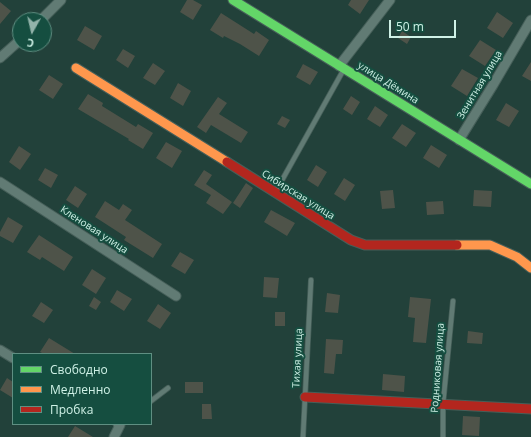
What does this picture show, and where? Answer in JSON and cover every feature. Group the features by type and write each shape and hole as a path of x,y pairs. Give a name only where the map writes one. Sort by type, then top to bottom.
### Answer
{"street":[{"path":"49,12 61,0"},
{"name":"улица Дёмина","path":"233,0 531,184"},
{"path":"341,67 390,0"},
{"name":"Зенитная улица","path":"458,140 493,85 531,20"},
{"path":"0,58 12,47"},
{"name":"Сибирская улица","path":"76,68 351,240 365,245 490,245 517,257 531,268"},
{"name":"Кленовая улица","path":"0,182 176,296"},
{"path":"0,350 12,357"},
{"path":"305,397 531,409"},
{"path":"114,437 120,425"}],"lane":[{"path":"275,193 341,67"},
{"name":"Тихая улица","path":"303,437 311,280"},
{"name":"Родниковая улица","path":"443,437 443,404 453,301"},
{"path":"152,400 168,388"}],"building":[{"path":"187,0 193,0 202,5 193,20 180,12"},
{"path":"351,0 369,0 360,14 348,5"},
{"path":"0,2 11,11 0,24"},
{"path":"497,12 513,23 503,38 487,28"},
{"path":"221,13 254,34 256,31 269,40 259,56 240,44 224,36 223,38 210,30"},
{"path":"85,26 102,36 94,50 77,40"},
{"path":"402,31 411,37 407,44 398,38"},
{"path":"480,40 496,50 485,66 469,56"},
{"path":"123,49 135,56 128,68 116,60"},
{"path":"531,62 531,81 522,76"},
{"path":"153,63 165,71 155,85 143,78"},
{"path":"303,64 318,72 310,85 296,77"},
{"path":"462,69 478,78 467,96 451,86"},
{"path":"49,75 63,84 53,99 39,90"},
{"path":"178,83 191,91 183,106 170,98"},
{"path":"88,94 103,103 102,106 136,127 138,124 153,133 143,149 78,109"},
{"path":"351,96 360,102 352,115 343,109"},
{"path":"218,97 227,103 219,114 248,132 241,143 211,125 206,133 197,127"},
{"path":"506,103 519,111 509,127 496,120"},
{"path":"375,106 388,115 380,127 367,119"},
{"path":"282,116 290,120 285,128 277,124"},
{"path":"402,124 416,133 406,147 392,138"},
{"path":"166,142 182,151 172,168 156,158"},
{"path":"431,145 447,155 439,168 423,158"},
{"path":"19,146 31,154 20,170 9,162"},
{"path":"316,165 327,172 318,187 307,180"},
{"path":"45,168 58,175 51,188 38,180"},
{"path":"204,170 212,175 206,184 232,202 223,214 206,203 211,195 194,185"},
{"path":"344,178 355,185 345,201 334,194"},
{"path":"246,183 253,188 240,208 233,203"},
{"path":"75,186 87,194 78,208 66,200"},
{"path":"393,190 395,208 382,209 380,191"},
{"path":"474,190 492,191 491,207 473,206"},
{"path":"105,201 119,210 123,204 132,210 125,220 162,244 153,258 124,240 126,237 95,217"},
{"path":"443,201 444,214 427,215 426,202"},
{"path":"271,210 295,223 287,236 264,222"},
{"path":"8,217 23,226 13,243 0,236 0,232"},
{"path":"39,235 73,257 64,271 42,257 40,260 27,252"},
{"path":"180,252 194,260 185,274 171,266"},
{"path":"92,269 106,278 96,294 82,285"},
{"path":"264,277 279,278 277,298 263,297"},
{"path":"117,290 132,299 124,311 110,302"},
{"path":"327,293 340,295 338,313 325,312"},
{"path":"94,297 101,302 96,310 89,306"},
{"path":"410,297 431,299 426,343 413,342 415,318 408,317"},
{"path":"41,302 53,310 44,323 32,316"},
{"path":"158,304 171,313 160,329 147,321"},
{"path":"275,312 285,312 285,326 275,326"},
{"path":"468,331 483,333 482,344 467,343"},
{"path":"49,338 73,353 42,353 40,352"},
{"path":"326,339 343,340 342,354 336,354 334,374 324,373"},
{"path":"383,374 405,376 404,392 382,390"},
{"path":"7,378 12,381 12,397 0,390"},
{"path":"185,382 203,382 203,393 185,393"},
{"path":"202,404 211,404 212,419 202,419"},
{"path":"463,416 480,417 479,436 462,435"},
{"path":"75,426 93,437 68,437"}],"traffic: fast":[{"path":"233,0 531,184"}],"traffic: slow":[{"path":"76,68 227,162"},
{"path":"457,245 490,245 517,257 531,268"}],"traffic: jam":[{"path":"227,162 351,240 365,245 457,245"},
{"path":"305,397 531,409"}]}
